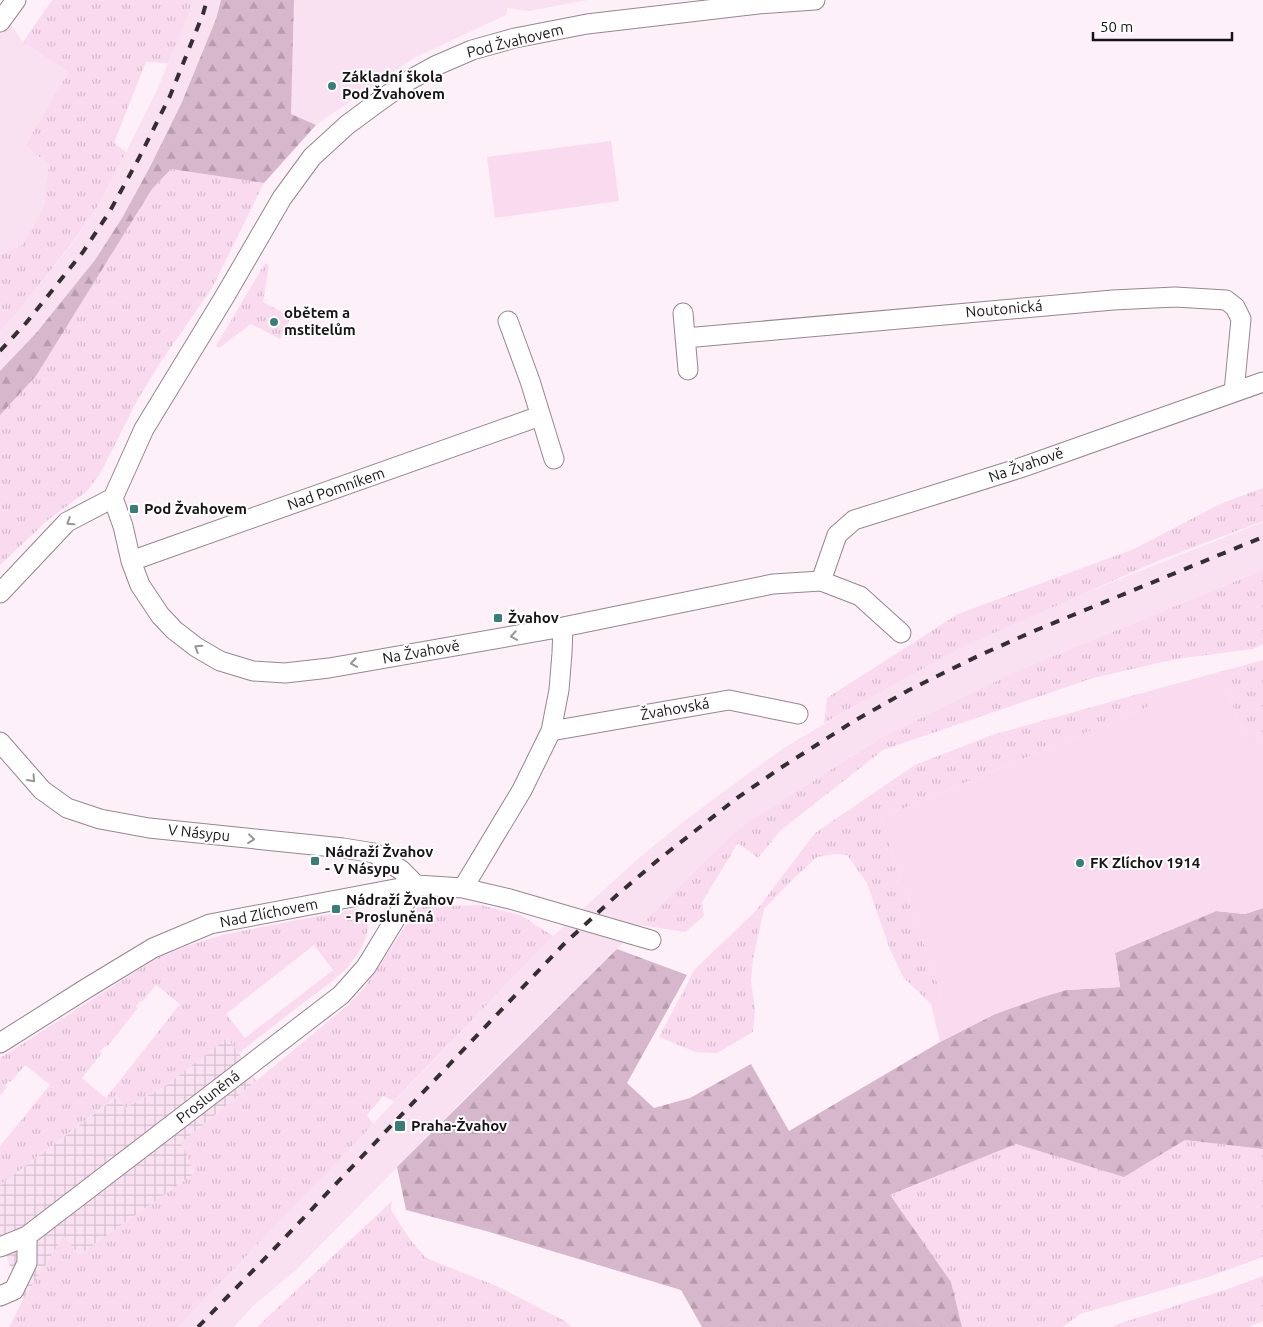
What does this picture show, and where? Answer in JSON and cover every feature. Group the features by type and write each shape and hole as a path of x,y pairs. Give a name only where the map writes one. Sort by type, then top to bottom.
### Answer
{"street":[{"path":"0,22 16,0"},
{"name":"Pod Žvahovem","path":"113,498 144,429 282,198 312,157 347,125 406,82 435,66 472,50 514,38 587,24 758,4 815,0"},
{"name":"Noutonická","path":"685,338 1113,300 1175,297 1226,300 1235,307 1241,319 1234,392"},
{"path":"683,313 688,370"},
{"path":"508,321 529,378 554,459"},
{"name":"Na Žvahově","path":"821,581 837,535 854,520 1020,468 1263,382"},
{"name":"Nad Pomníkem","path":"131,561 540,416"},
{"path":"0,593 67,522 113,498"},
{"name":"Na Žvahově","path":"113,498 140,585 160,616 196,647 220,661 253,671 286,673 329,668 562,628 774,584 821,581 860,596 901,633"},
{"path":"462,888 522,790 551,730 559,690 562,628"},
{"name":"Žvahovská","path":"551,730 729,700 798,714"},
{"name":"V Násypu","path":"0,742 42,790 68,808 100,819 149,828 374,853 401,870 416,885"},
{"name":"Nad Zlíchovem","path":"0,1043 153,948 210,924 416,885 462,888 510,899 651,940"},
{"name":"Prosluněná","path":"0,1247 27,1236 341,995 366,966 416,885"},
{"path":"0,1296 14,1290 27,1263 27,1236"}],"shaded area":[{"path":"192,0 221,0 216,19 182,102 151,165 122,218 95,260 37,332 0,371 0,331 72,244 99,204 157,90"},
{"name":"Základní škola Pod Žvahovem","path":"294,0 588,0 529,11 507,8 506,15 414,58 316,125 291,114"},
{"path":"0,9 23,42 68,72 25,146 49,164 44,206 22,245 0,254"},
{"path":"1263,522 1263,570 1015,672 886,735 745,824 482,1081 296,1270 253,1306 234,1327 178,1327 553,936 641,856 735,783 784,748 844,712 973,641 1017,620"},
{"path":"227,1038 239,1053 256,1081 181,1143 195,1173 79,1255 64,1236 23,1300 0,1240 0,1185 118,1096 125,1108 165,1086"}],"green space":[{"path":"52,0 192,0 190,10 168,63 146,62 114,143 126,152 99,204 72,243 16,314 0,331 0,254 22,245 44,206 49,164 25,146 68,72 23,42"},
{"path":"221,0 294,0 291,114 316,125 264,183 171,169 152,189 36,376 0,415 0,371 37,332 95,260 122,218 182,102 216,19"},
{"path":"611,141 619,201 495,218 487,157"},
{"path":"171,169 264,183 212,288 160,363 138,399 100,474 86,492 49,519 0,565 0,415 36,376 152,189"},
{"path":"265,263 269,265 263,302 291,317 280,339 251,324 219,348 216,346"},
{"path":"1263,488 1263,521 1160,560 964,646 824,723 827,698 958,614 1134,549 1220,504"},
{"path":"1263,570 1263,644 1253,649 1176,659 1093,678 883,750 781,830 758,858 738,843 702,902 704,916 685,932 641,925 745,824 886,735 1015,672"},
{"path":"1263,660 1263,741 1247,742 1219,672"},
{"name":"FK Zlíchov 1914","path":"1219,672 1247,742 1263,741 1263,908 1245,914 1216,911 1115,953 1120,987 1066,990 1042,997 995,1014 940,1042 931,1004 942,997 881,818 1148,707 1153,698 1142,693"},
{"path":"1142,693 1153,698 1148,707 881,818 942,997 931,1004 903,977 889,947 867,883 847,855 834,854 817,857 764,909 753,959 751,981 755,1009 753,1032 717,1053 695,1052 659,1037 695,969 756,911 815,833 915,765 992,735"},
{"path":"480,905 520,915 553,936 394,1101 383,1096 367,1115 373,1124 178,1327 9,1327 23,1300 64,1236 79,1255 195,1173 181,1143 348,1005 364,988 418,907"},
{"path":"1263,908 1263,1149 1185,1140 1124,1177 1016,1144 890,1195 951,1282 962,1327 702,1327 681,1290 486,1231 406,1210 397,1167 617,949 687,975 627,1083 654,1108 690,1098 751,1064 789,1131 940,1042 995,1014 1066,990 1120,987 1115,953 1216,911 1245,914"},
{"path":"355,909 363,914 367,921 368,929 356,956 345,970 239,1053 227,1038 165,1086 125,1108 117,1096 0,1185 0,1146 50,1085 25,1065 11,1082 9,1081 0,1096 0,1058 159,957 226,934","holes":["314,945 333,970 245,1038 226,1014","156,985 180,1004 106,1098 82,1078 102,1053 100,1051 105,1046 107,1047 138,1008 136,1006 140,1001 142,1002"]},
{"path":"1185,1140 1263,1149 1263,1257 1208,1277 1080,1314 1063,1327 962,1327 951,1282 889,1196 1016,1144 1124,1177"},
{"path":"392,1201 391,1210 412,1242 426,1258 499,1287 563,1320 572,1327 257,1327"},
{"path":"1263,1276 1263,1321 1249,1327 1112,1327 1222,1291"}],"railway":[{"path":"0,351 26,323 83,252 110,211 170,96 207,0"},
{"path":"198,1327 563,945 658,860 737,798 854,721 909,690 1034,631 1263,537"}],"place":[{"name":"Základní škola Pod Žvahovem","path":"332,86"},
{"name":"obětem a mstitelům","path":"274,322"},
{"name":"Pod Žvahovem","path":"134,509"},
{"name":"Žvahov","path":"498,618"},
{"name":"Nádraží Žvahov - V Násypu","path":"315,861"},
{"name":"FK Zlíchov 1914","path":"1080,863"},
{"name":"Nádraží Žvahov - Prosluněná","path":"336,909"},
{"name":"Praha-Žvahov","path":"400,1126"}]}
